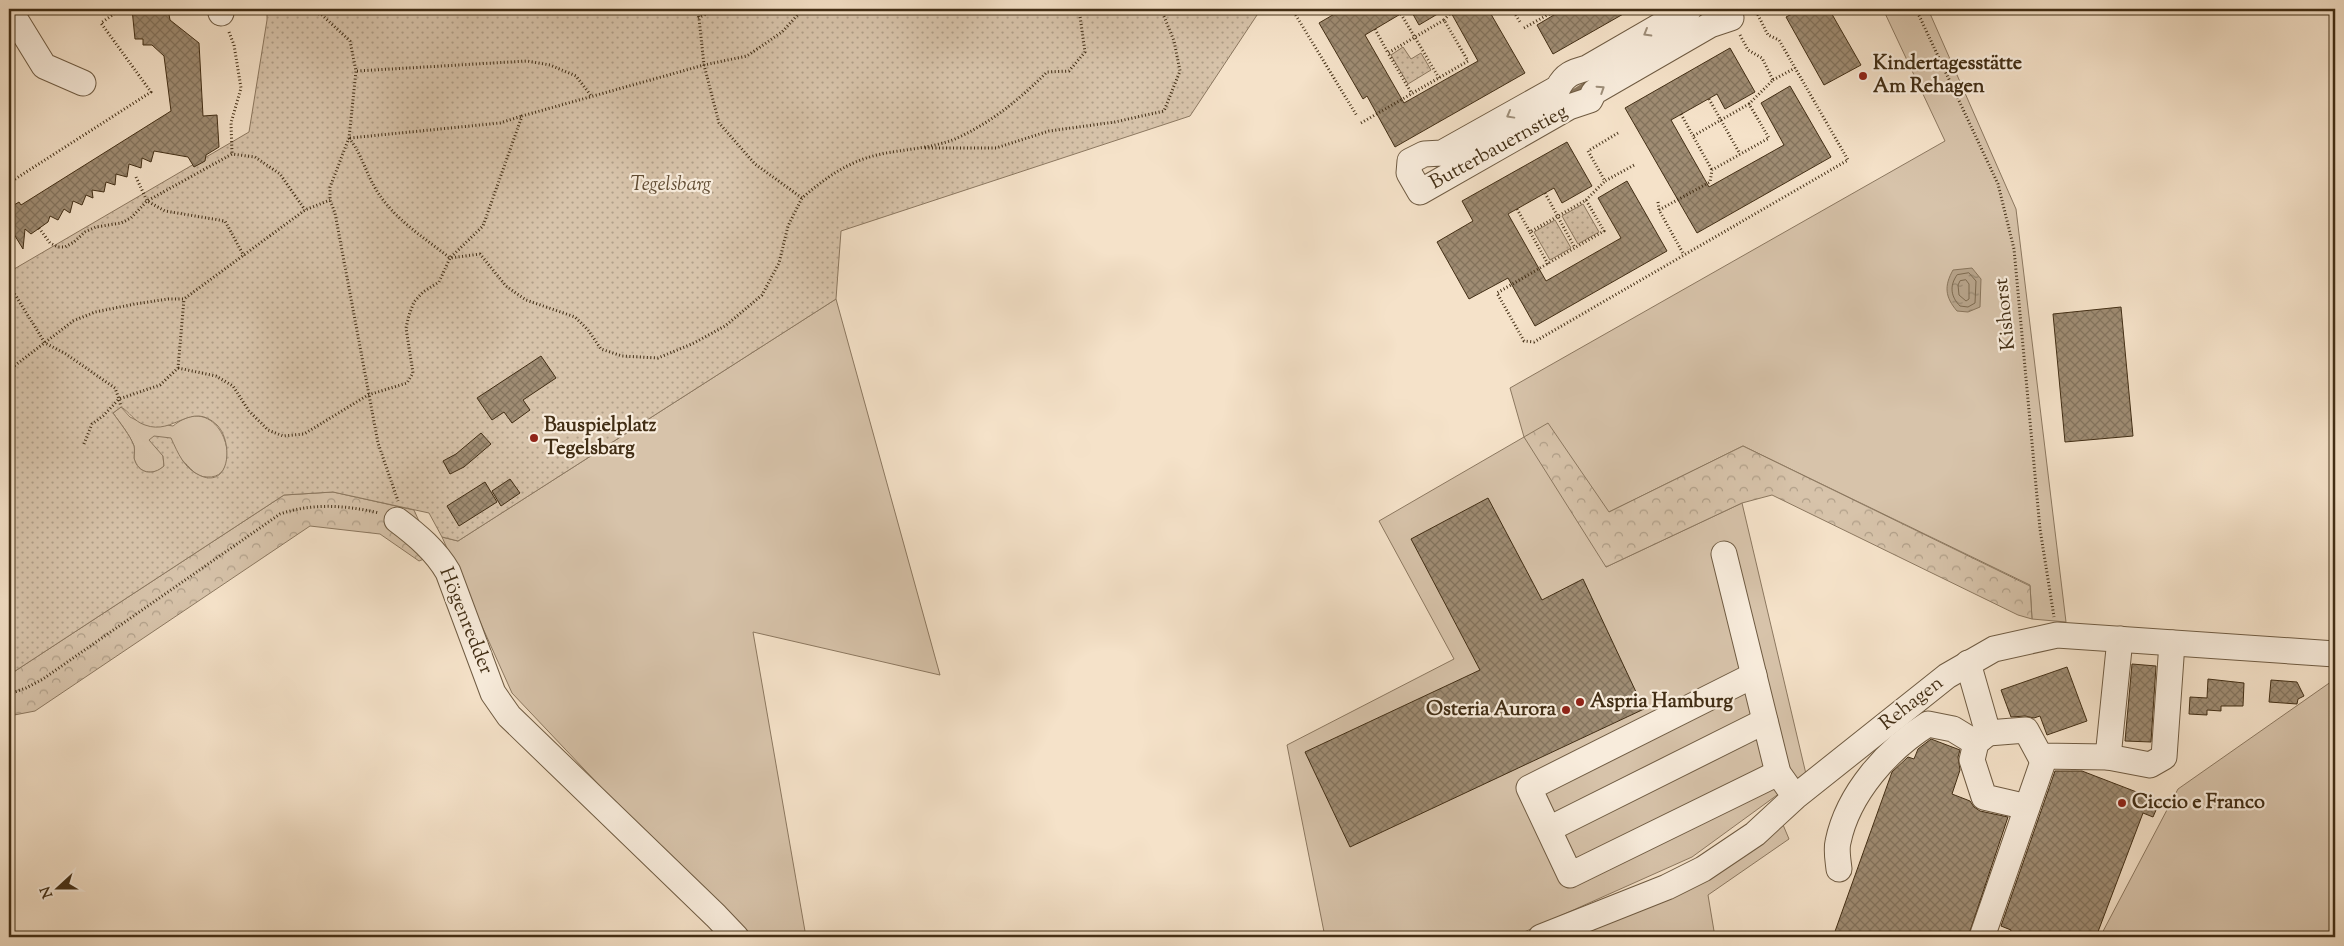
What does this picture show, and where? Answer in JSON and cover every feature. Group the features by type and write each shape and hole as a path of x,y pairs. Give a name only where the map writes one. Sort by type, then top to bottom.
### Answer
{"street":[{"path":"9,9 44,66 83,83"},
{"name":"Butterbauernstieg","path":"1563,98 1563,78 1572,72 1587,68 1689,9"},
{"name":"Butterbauernstieg","path":"1563,98 1420,192 1409,173 1410,161 1424,154 1442,153 1563,98 1590,100 1594,92 1732,12"},
{"name":"Högenredder","path":"397,520 416,534 441,560 448,572 493,693 509,716 736,937"},
{"path":"1724,554 1778,773 1795,797"},
{"name":"Rehagen","path":"1541,937 1666,887 1703,869 1755,834 1795,797 1946,676 1994,650 2057,635 2335,654"},
{"path":"2108,757 2120,639"},
{"path":"1839,869 1838,843 1846,819 1864,784 1891,752 1928,724 1982,738 2026,730 2040,756 2108,757 2150,765 2164,757 2172,643"},
{"path":"1968,663 1982,738 1972,760 1984,797 2027,808"},
{"path":"1754,675 1529,788 1570,875 1778,773"},
{"path":"1549,830 1765,721"},
{"path":"1982,937 2045,756"}],"path":[{"path":"9,183 151,92 101,23 114,14 111,9"},
{"path":"9,694 43,679 280,514 300,508 322,505 377,512 397,520 398,502 378,443 335,213 330,200 330,187 349,138 356,71 350,41 322,14 305,9"},
{"path":"698,9 704,65 719,123 755,164 802,198"},
{"path":"698,18 717,9"},
{"path":"349,138 500,124 522,116 704,65 747,56 782,32 803,9"},
{"path":"349,138 360,152 374,186 386,205 417,233 450,258 480,254 506,286 526,300 575,317 588,330 601,349 622,356 658,358 694,343 724,326 762,296 779,263 788,226 802,198 826,178 847,166 876,155 918,148 954,139 984,123 1018,100 1047,72 1069,71 1084,52 1079,9"},
{"path":"918,148 996,148 1049,131 1115,122 1164,111 1180,71 1174,41 1161,9"},
{"path":"1292,9 1357,116"},
{"path":"1388,53 1444,20 1454,9"},
{"path":"1512,9 1520,22"},
{"path":"1524,28 1558,9"},
{"path":"1586,200 1604,231 1497,293 1524,341 1528,343 1534,342 1848,160 1779,40 1768,35 1755,9"},
{"name":"Kishorst","path":"1916,9 1998,184 2014,249 2040,529 2057,635"},
{"path":"221,11 234,45 241,88 231,123 232,154"},
{"path":"1732,12 1748,50 1762,58 1774,80"},
{"path":"1401,14 1439,78"},
{"path":"1361,123 1468,62 1444,20"},
{"path":"1375,29 1412,94"},
{"path":"356,71 528,61 550,65 576,76 592,97"},
{"path":"1693,136 1749,104 1774,80 1795,68"},
{"path":"1709,99 1740,154"},
{"path":"1712,170 1769,138 1749,104"},
{"path":"1659,210 1710,182 1712,170 1681,114"},
{"path":"178,368 216,376 233,386 249,411 268,430 284,436 304,434 368,395 407,383 413,374 406,328 414,302 423,292 439,282 450,258 484,226 522,116"},
{"path":"1605,181 1588,151 1618,133"},
{"path":"39,228 50,243 58,247 65,246 96,227 114,225 126,220 147,201 232,154 255,157 280,174 305,210"},
{"path":"1530,232 1586,200 1605,181 1636,164"},
{"path":"9,172 14,180"},
{"path":"136,177 147,201 165,211 225,221 244,256"},
{"path":"1545,193 1575,248"},
{"path":"9,370 73,321 95,312 168,299 184,299 305,210 330,200"},
{"path":"1658,202 1659,210 1684,255"},
{"path":"1517,209 1548,264"},
{"path":"9,286 45,343 66,354 114,388 121,406"},
{"path":"84,444 92,424 103,416 119,399 160,385 178,368 184,299"}],"green space":[{"name":"Tegelsbarg","path":"267,9 1261,9 1190,116 841,231 836,299 458,541 442,537 429,513 333,492 284,495 9,675 9,272 249,132 267,20","holes":["121,407 141,423 155,427 165,426 190,417 208,418 217,425 225,441 227,451 223,469 218,475 211,478 201,476 186,465 171,438 154,436 149,440 163,456 164,466 151,472 142,470 134,458 132,442 113,413"]},
{"path":"1883,9 1928,9 2016,209 2066,622 2032,619 2030,585 1743,446 1609,512 1606,567 1742,503 1806,774 1692,857 1513,937 1325,937 1287,745 1454,659 1379,521 1524,437 1510,388 1945,141"},
{"path":"1403,47 1411,59 1421,53 1431,70 1408,84 1391,55"},
{"path":"1583,204 1599,232 1578,244 1562,216"},
{"path":"1555,220 1571,248 1550,260 1534,232"},
{"path":"836,299 940,675 753,632 806,937 743,937 512,693 442,537 458,541"},
{"path":"121,407 130,417 136,420 173,426 190,417 205,418 216,425 224,438 227,452 226,465 219,474 203,477 173,454 155,445 163,456 164,466 151,472 143,470 134,458 132,442 113,413"},
{"path":"1548,423 1609,512 1743,446 2030,586 2032,619 2018,615 1772,495 1742,503 1606,567 1524,437"},
{"path":"333,492 414,510 434,555 419,561 380,534 310,526 35,711 9,716 9,675 284,495"},
{"path":"2335,679 2335,937 2100,937 2178,789"},
{"path":"1781,820 1789,839 1708,895 1715,937 1559,937"}],"water":[{"path":"1972,268 1981,279 1980,307 1968,312 1957,311 1948,296 1948,281 1953,270"}],"building":[{"path":"132,9 168,9 170,20 199,43 203,116 217,115 219,147 206,155 205,161 194,167 188,157 154,151 151,162 142,158 141,168 129,164 127,177 116,174 115,185 106,182 104,192 92,190 93,198 86,195 82,205 73,201 70,213 64,209 58,220 50,216 48,222 31,234 25,229 23,249 9,226 9,208 19,202 21,205 171,111 164,56 152,45 143,45 143,39 135,39"},
{"path":"1343,9 1409,9 1365,35 1404,103 1478,61 1449,9 1488,9 1525,73 1395,147 1367,96 1363,99 1319,23"},
{"path":"1410,9 1446,9 1419,25"},
{"path":"1564,9 1632,9 1553,54 1537,25"},
{"path":"1802,9 1829,9 1861,65 1824,85 1786,17"},
{"path":"1730,48 1755,92 1725,109 1717,94 1671,120 1709,187 1784,145 1761,103 1790,86 1831,157 1697,233 1625,108"},
{"path":"1567,142 1592,186 1562,203 1554,188 1508,214 1546,281 1621,238 1598,198 1627,181 1667,251 1535,326 1508,278 1469,299 1437,242 1473,221 1462,201"},
{"path":"2121,307 2133,436 2065,442 2053,314"},
{"path":"541,356 556,378 523,400 530,410 512,423 504,412 492,420 477,398"},
{"path":"481,433 491,444 464,467 450,474 443,461 456,454"},
{"path":"510,479 520,493 501,506 492,491"},
{"path":"485,482 497,502 459,526 447,506"},
{"path":"1488,498 1542,600 1583,579 1644,709 1350,847 1305,752 1480,670 1411,539"},
{"path":"2132,664 2156,666 2151,742 2125,741"},
{"path":"2067,667 2087,721 2047,735 2040,716 2034,718 2025,716 2011,717 2001,690"},
{"path":"2208,679 2244,683 2243,706 2221,706 2221,711 2207,710 2207,715 2189,714 2190,697 2207,698"},
{"path":"2271,680 2297,682 2304,696 2298,699 2297,704 2269,702"},
{"path":"1931,739 1960,750 1958,757 1960,770 1952,794 1970,801 1980,811 2008,817 1968,937 1833,937 1892,772 1908,757 1914,759 1918,749"},
{"path":"2055,771 2082,771 2160,801 2153,817 2143,813 2096,937 2008,937 2011,930 2001,926"}],"waterway":[{"path":"1573,92 1589,82"}],"place":[{"name":"Kindertagesstätte Am Rehagen","path":"1863,76"},
{"name":"Bauspielplatz Tegelsbarg","path":"534,438"},
{"name":"Aspria Hamburg","path":"1580,702"},
{"name":"Osteria Aurora","path":"1566,710"},
{"name":"Ciccio e Franco","path":"2122,803"}]}
